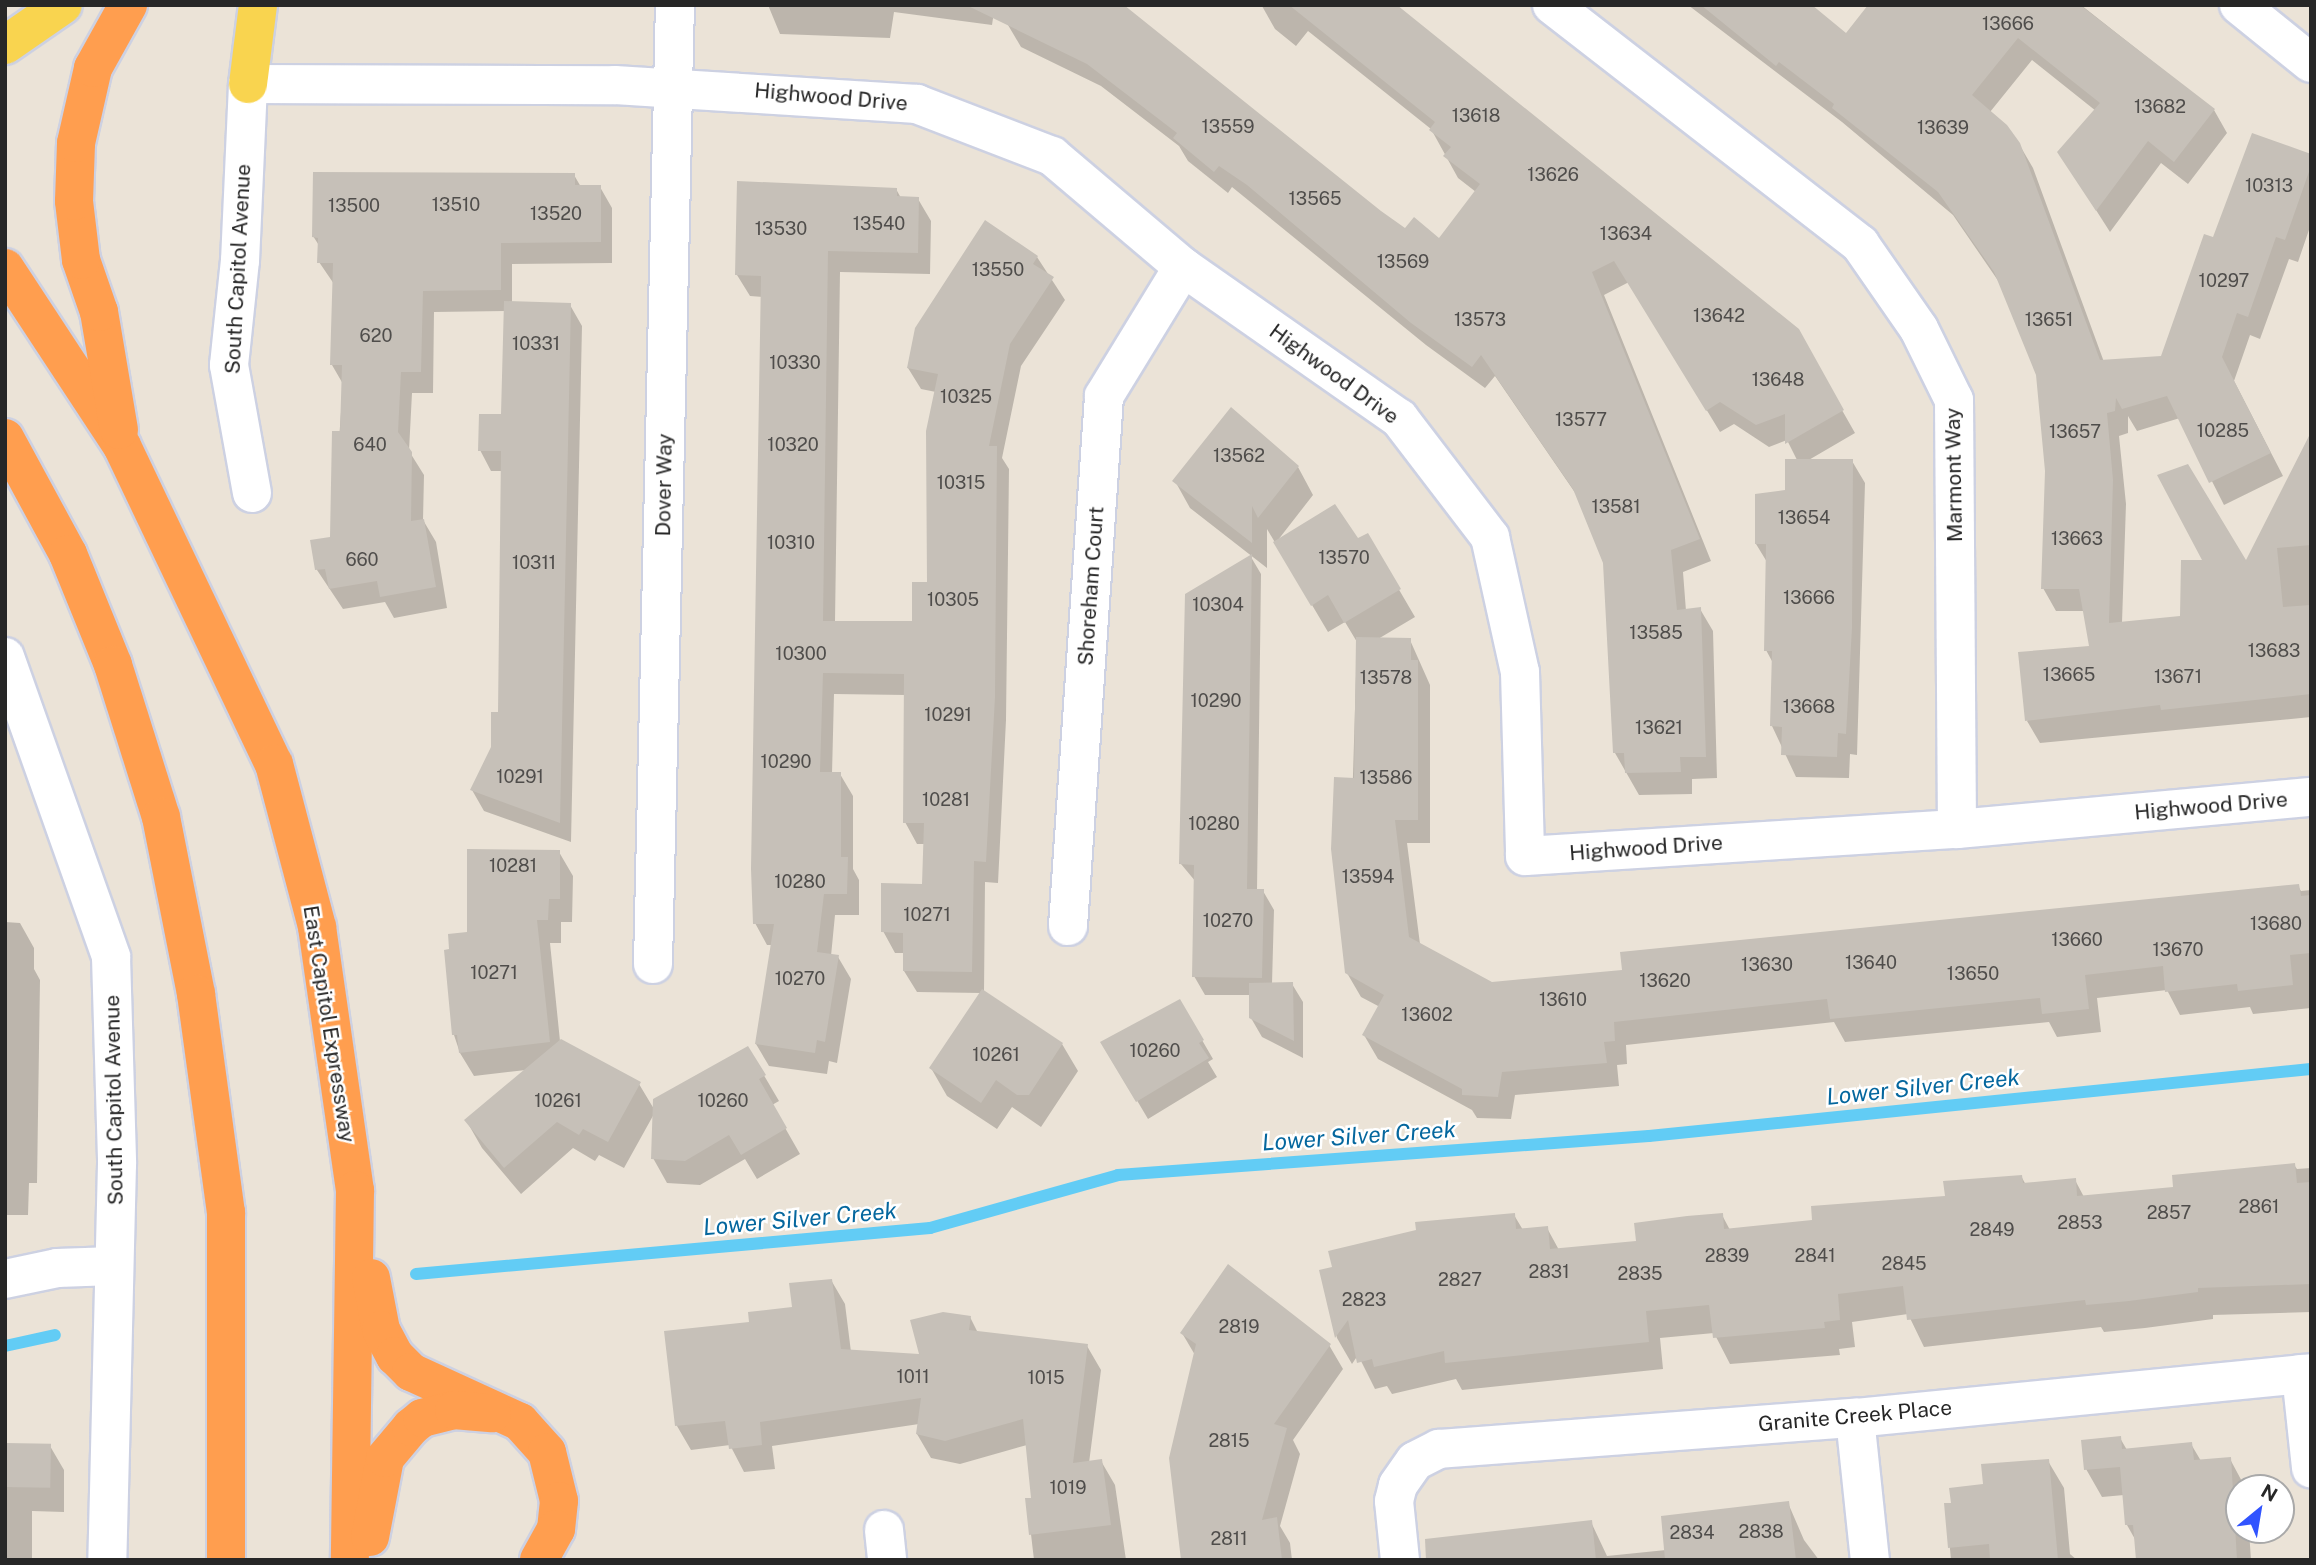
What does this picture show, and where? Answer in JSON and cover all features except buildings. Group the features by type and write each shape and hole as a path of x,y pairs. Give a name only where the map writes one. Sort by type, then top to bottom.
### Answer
{"highway":[{"path":"122,446 99,312 81,260 75,201 76,143 93,68 128,5"},
{"name":"East Capitol Expressway","path":"5,268 122,446 274,764 317,927 355,1190 350,1560"},
{"path":"5,438 68,554 103,640 162,817 196,994 226,1212 226,1560"},
{"path":"355,1190 381,1330 395,1356 411,1372 505,1413 533,1434 555,1474 559,1501 556,1529 539,1560"},
{"path":"368,1560 372,1511 385,1458 411,1427 422,1418 454,1410 505,1413"}],"main road":[{"path":"5,45 64,5"},
{"path":"248,84 258,5"}],"street":[{"name":"Dover Way","path":"653,964 675,5"},
{"name":"Marmont Way","path":"1552,5 1860,244 1919,329 1954,400 1957,829"},
{"path":"2239,5 2311,63"},
{"name":"Highwood Drive","path":"248,84 673,88 918,104 1052,156 1183,267 1399,418 1490,537 1520,672 1525,856 1957,829 2311,797"},
{"name":"South Capitol Avenue","path":"248,84 240,261 229,365 252,493"},
{"name":"Shoreham Court","path":"1068,926 1104,396 1183,267"},
{"name":"South Capitol Avenue","path":"5,657 111,957 117,1164 107,1560"},
{"path":"5,1279 57,1268 114,1266"},
{"path":"2306,1373 2311,1468"},
{"name":"Granite Creek Place","path":"1400,1560 1394,1501 1405,1471 1439,1449 1855,1418 2306,1373"},
{"path":"1855,1418 1870,1560"}],"waterway":[{"name":"Lower Silver Creek","path":"416,1274 930,1228 1118,1175 1649,1136 2311,1069"},
{"name":"Lower Silver Creek","path":"5,1346 55,1335"}]}
